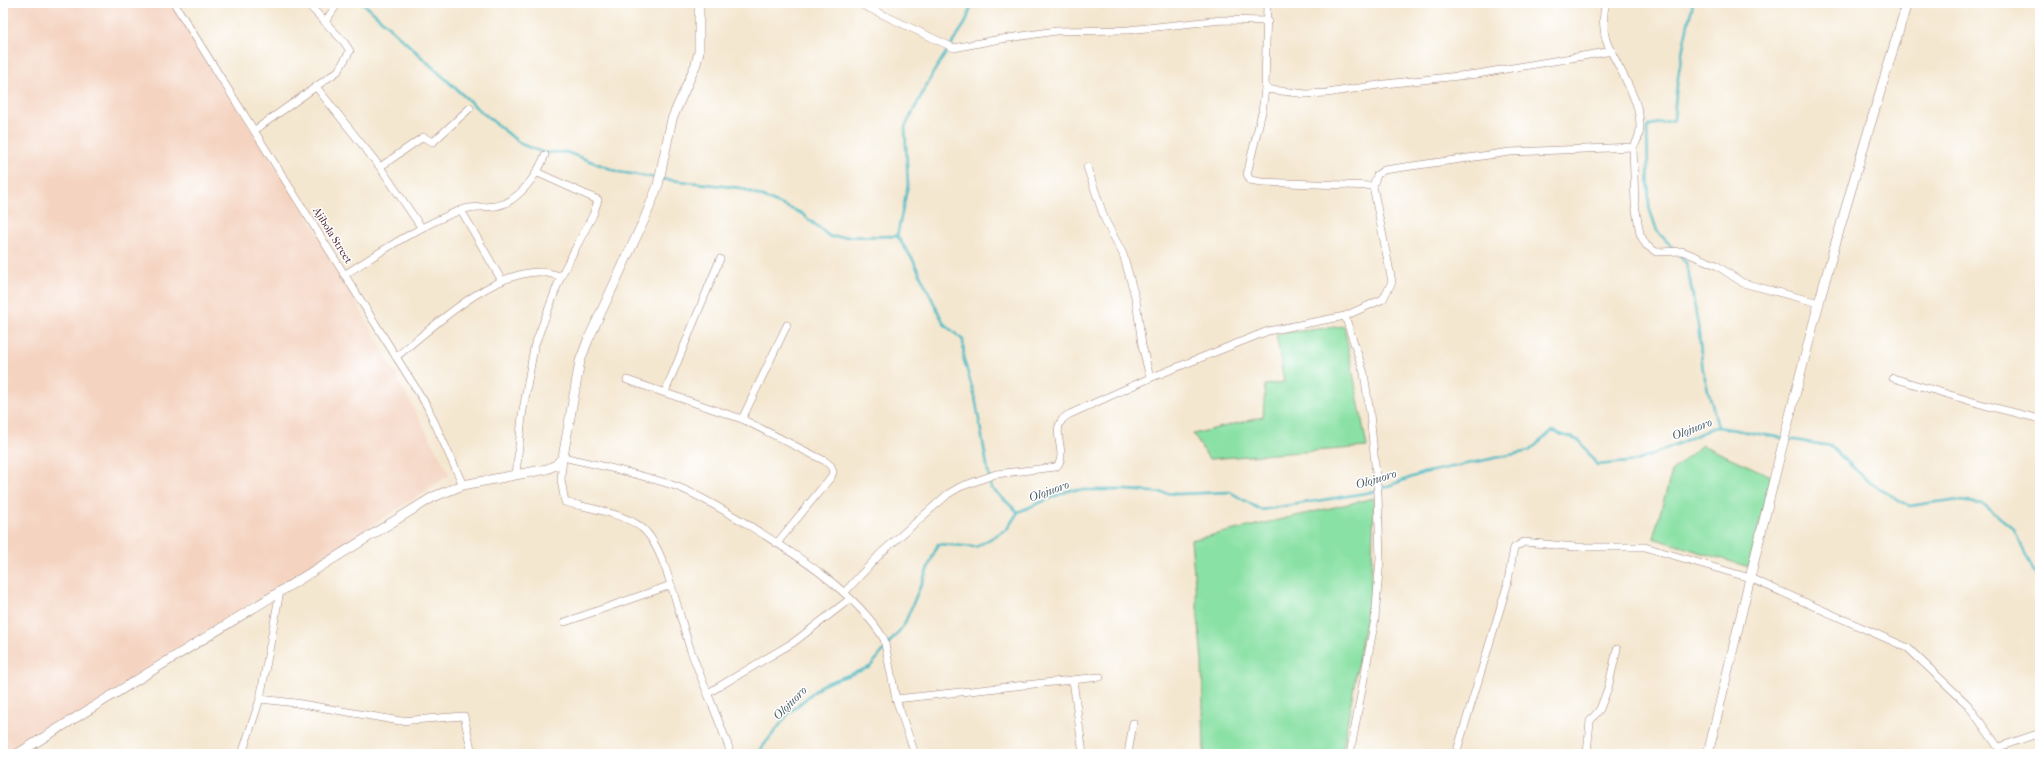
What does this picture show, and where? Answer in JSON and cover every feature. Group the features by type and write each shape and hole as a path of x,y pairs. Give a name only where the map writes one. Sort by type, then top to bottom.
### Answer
{"street":[{"name":"Ajibola Street","path":"174,3 427,406 463,484"},
{"path":"255,130 338,72 350,51 344,42 307,3"},
{"path":"325,22 338,3"},
{"path":"698,3 700,52 672,119 658,185 645,218 588,340 580,361 563,457 561,480 565,502 633,522 644,529 662,561 671,585 690,650 729,748"},
{"path":"858,3 954,48 1056,30 1128,30 1222,20 1268,21"},
{"path":"1267,3 1268,21 1265,89 1262,112 1247,174 1250,180 1261,182 1373,186"},
{"path":"1606,3 1604,22 1605,37 1630,87 1638,112 1640,130 1639,140 1633,147 1635,204 1640,234 1646,245 1656,252 1682,251 1716,265 1743,283 1819,303"},
{"path":"1708,754 1784,436 1819,303 1848,197 1907,3"},
{"path":"1265,89 1306,94 1327,93 1385,84 1477,74 1612,51"},
{"path":"317,88 380,167 421,227"},
{"path":"380,167 423,137 433,142 470,108"},
{"path":"844,593 881,553 935,504 960,487 996,474 1056,467 1061,460 1059,426 1062,420 1070,414 1150,378 1268,331 1346,316 1384,299 1392,282 1373,186 1377,175 1384,170 1510,152 1633,147"},
{"path":"344,275 421,227 462,210 503,204 519,193 536,172 546,155"},
{"path":"1087,167 1105,220 1123,254 1136,300 1142,345 1150,378"},
{"path":"516,475 531,357 561,276 593,215 598,200 536,172"},
{"path":"462,210 502,281"},
{"path":"665,392 720,259"},
{"path":"396,357 460,306 502,281 533,273 544,272 561,276"},
{"path":"1346,316 1364,373 1378,494 1379,586 1375,619 1350,754"},
{"path":"742,419 788,325"},
{"path":"1893,378 1984,405 2040,419"},
{"path":"627,380 742,419 825,461 831,466 833,472 777,543"},
{"path":"17,754 433,497 463,484 548,469 556,465 563,457"},
{"path":"563,457 679,488 725,511 777,543 808,564 844,593 878,630 884,639 896,699 915,754"},
{"path":"1457,754 1507,586 1514,548 1524,542 1583,547 1645,547 1750,578 1908,648 1968,705 2003,754"},
{"path":"564,622 671,585"},
{"path":"242,754 260,699 280,591"},
{"path":"708,693 794,642 850,599"},
{"path":"1587,754 1590,721 1600,709 1608,688 1617,650"},
{"path":"896,699 1100,677"},
{"path":"1073,680 1083,754"},
{"path":"260,699 296,703 400,722 464,716 472,754"},
{"path":"1128,754 1133,723"},
{"path":"1999,747 2040,733"}],"shaded area":[{"path":"3,3 172,3 324,243 450,475 16,754 3,754"}],"green space":[{"path":"1344,326 1367,447 1209,459 1193,434 1263,417 1265,385 1284,382 1276,334"},
{"path":"1702,445 1771,476 1749,567 1653,538 1672,471"},
{"path":"1374,498 1371,587 1342,754 1204,754 1202,661 1191,540"}],"waterway":[{"path":"363,3 478,109 521,144 544,153 566,152 619,172 657,178"},
{"path":"897,236 908,185 905,127 933,73 966,22 972,3"},
{"path":"1674,249 1657,231 1649,207 1647,128 1650,125 1674,120 1680,61 1693,3"},
{"path":"662,179 741,188 801,213 830,237 897,236 913,260 944,324 963,340 964,360 975,397 991,488 1018,512"},
{"path":"1677,253 1687,264 1698,325 1703,371 1718,427"},
{"name":"Olojuoro","path":"887,646 904,625 938,544 976,547 1007,529 1018,512 1070,490 1127,490 1178,494 1230,492 1261,510 1372,492 1423,473 1529,451 1552,431 1580,441 1597,465 1637,461 1712,428 1718,427 1830,446 1869,482 1909,506 1951,500 1983,504 2013,528 2036,576 2040,579"},
{"name":"Olojuoro","path":"754,754 760,750 790,712 822,685 870,667 884,650"}]}
